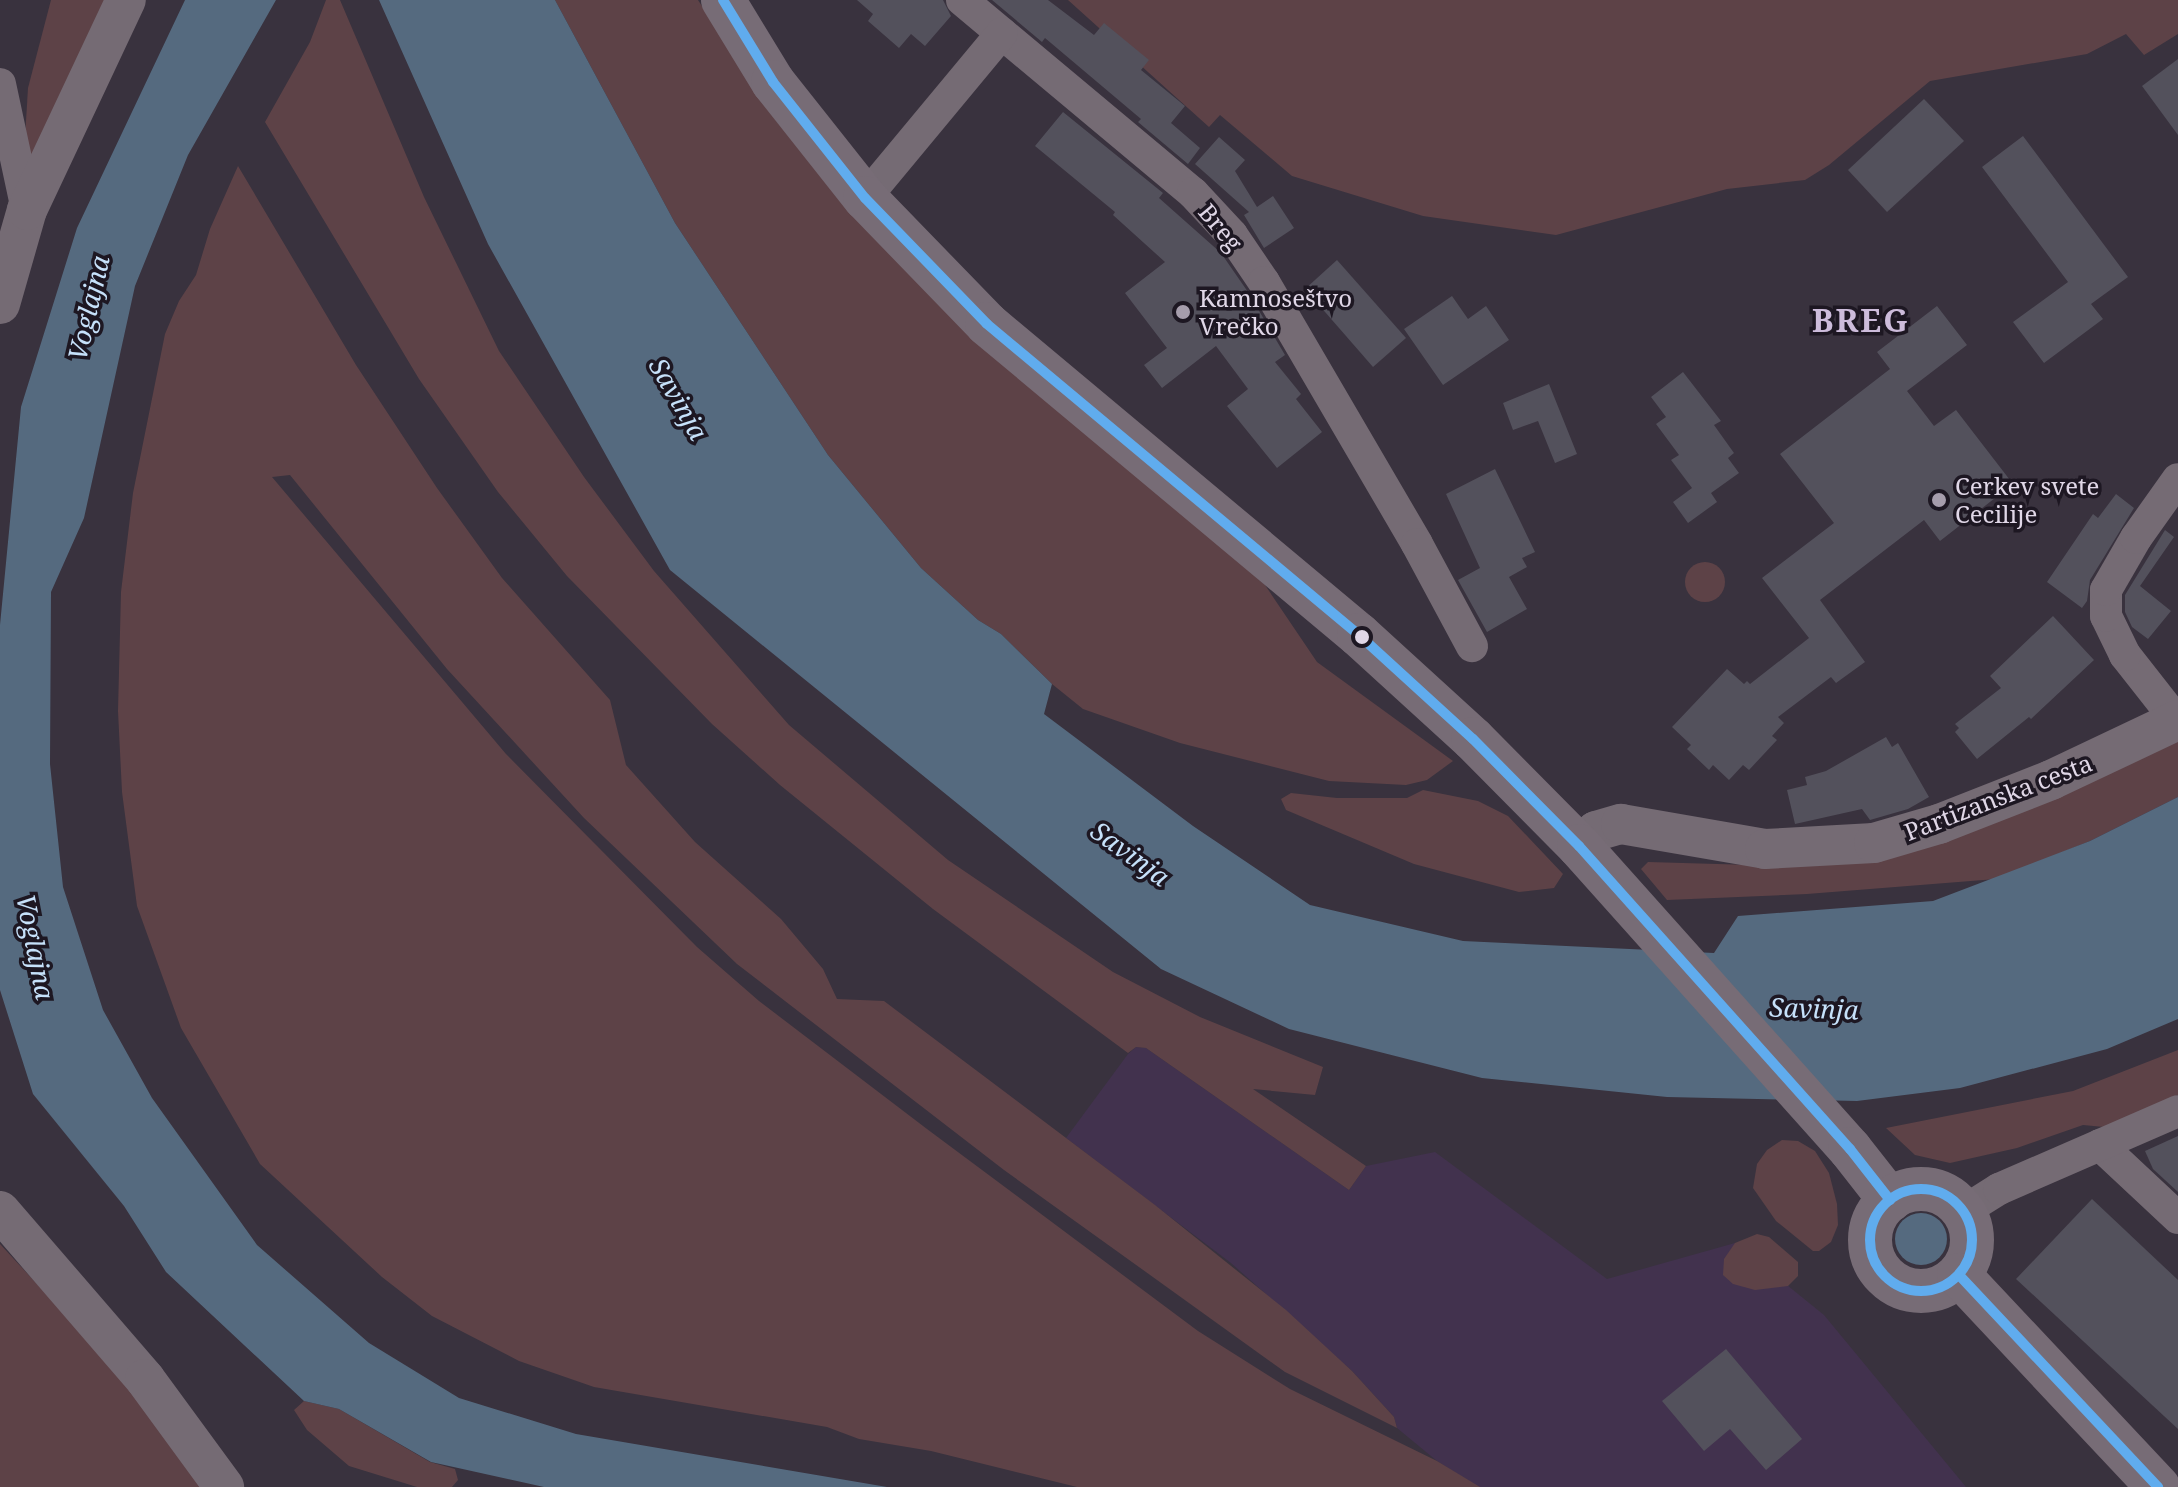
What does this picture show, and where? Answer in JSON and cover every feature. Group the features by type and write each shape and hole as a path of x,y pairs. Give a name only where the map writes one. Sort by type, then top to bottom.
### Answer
{"main road":[{"path":"723,0 773,82 865,198 987,324 1359,635 1473,739 1592,861 1850,1149 1890,1200"},
{"path":"1929,1190 1952,1199 1964,1211 1972,1237 1971,1250 1959,1275 1947,1284 1918,1291 1890,1280 1880,1270 1870,1240 1879,1211 1890,1200 1905,1192 1929,1190"},
{"path":"1959,1275 2158,1487"}],"street":[{"path":"0,304 27,210 126,0"},
{"name":"Breg","path":"962,0 1193,193 1232,235 1264,282 1417,544 1472,646"},
{"path":"865,198 1002,33"},
{"path":"0,84 27,210"},
{"path":"2177,720 2125,655 2106,616 2106,590 2136,538 2178,479"},
{"name":"Partizanska cesta","path":"1592,861 1596,831 1621,824 1765,849 1874,843 1939,824 2051,780 2177,720"},
{"path":"1964,1211 1999,1189 2178,1111"},
{"path":"2100,1145 2178,1218"},
{"path":"0,1211 145,1379 224,1487"}],"shaded area":[{"path":"51,0 105,0 33,162 25,138 28,88"},
{"path":"326,0 340,0 424,197 499,351 584,477 654,571 789,725 948,860 1113,972 1200,1017 1323,1067 1315,1095 1253,1089 1366,1166 1349,1190 1146,1048 1136,1047 1128,1053 933,909 780,785 712,724 567,576 498,492 419,379 265,122 310,42"},
{"path":"555,0 698,0 777,122 893,255 1265,585 1317,662 1453,761 1427,780 1406,785 1329,781 1180,743 1083,709 1052,684 1001,634 978,620 921,568 828,455 675,223"},
{"path":"1068,0 2178,0 2178,34 2144,55 2126,34 2087,54 1930,81 1829,165 1805,180 1727,189 1556,235 1423,216 1292,176 1220,115 1209,127"},
{"path":"238,166 356,365 437,488 502,578 610,700 626,765 695,842 781,919 823,969 837,999 884,1001 1155,1205 1286,1310 1352,1371 1394,1417 1397,1428 1285,1372 1004,1170 737,964 584,818 447,669 290,475 272,477 506,754 697,947 759,1001 927,1129 1198,1331 1290,1389 1437,1461 1480,1487 1077,1487 931,1451 859,1439 827,1427 594,1387 519,1361 432,1316 382,1277 260,1164 181,1028 137,906 122,792 118,711 121,592 133,493 165,334 179,301 196,275 210,229"},
{"path":"1705,562 1719,568 1725,582 1719,596 1705,602 1691,596 1685,582 1691,568"},
{"path":"2178,741 2178,797 2090,841 1996,879 1807,894 1667,900 1641,869 1648,862 1752,865"},
{"path":"1423,790 1478,801 1508,816 1563,874 1554,888 1519,892 1414,864 1286,810 1281,799 1291,793 1337,798 1407,798"},
{"path":"1136,1047 1146,1048 1349,1190 1366,1166 1435,1152 1607,1279 1735,1243 1824,1315 1966,1487 1478,1487 1437,1461 1397,1428 1394,1417 1352,1371 1231,1263 1066,1138"},
{"path":"2178,1050 2178,1095 2104,1127 2083,1125 2017,1148 1950,1163 1915,1155 1886,1128 2073,1091"},
{"path":"1782,1140 1798,1141 1815,1151 1829,1173 1837,1204 1838,1225 1831,1242 1819,1251 1813,1251 1776,1221 1753,1188 1757,1164 1767,1150"},
{"path":"1757,1234 1769,1237 1798,1262 1798,1276 1788,1286 1755,1290 1733,1284 1723,1275 1724,1259 1735,1243"},
{"path":"0,1244 138,1393 204,1487 0,1487"},
{"path":"304,1401 339,1409 430,1462 455,1469 458,1480 452,1487 417,1487 349,1466 307,1430 294,1410"}],"water":[{"name":"Voglajna","path":"185,0 276,0 188,155 135,286 84,518 51,592 50,764 63,887 103,1010 152,1098 257,1245 369,1343 459,1398 576,1434 887,1487 544,1487 431,1462 339,1409 304,1401 166,1272 124,1206 33,1094 0,990 0,625 21,407 77,228"},
{"name":"Savinja","path":"379,0 555,0 675,223 828,455 921,568 978,620 1001,634 1052,684 1044,714 1193,826 1310,905 1463,941 1714,953 1738,916 1933,901 2090,841 2178,797 2178,1019 2107,1049 1960,1088 1857,1101 1667,1097 1482,1078 1289,1029 1161,969 670,570 488,244"},
{"path":"1921,1213 1940,1220 1947,1239 1940,1258 1921,1265 1902,1258 1895,1239 1902,1220"}],"building":[{"path":"857,0 943,0 951,16 925,46 911,34 899,48 868,21 873,14"},
{"path":"992,0 1048,0 1094,35 1104,23 1149,60 1141,70 1185,106 1171,123 1200,148 1188,164 1138,122 1141,119 1045,38 1042,42"},
{"path":"2178,59 2178,135 2142,86"},
{"path":"1924,99 1964,141 1887,212 1848,170"},
{"path":"1063,112 1163,193 1159,198 1221,253 1248,292 1285,355 1275,362 1301,394 1296,399 1322,432 1277,468 1227,406 1248,389 1216,346 1162,388 1144,365 1167,348 1125,293 1165,262 1113,215 1115,212 1035,146"},
{"path":"2023,136 2128,277 2091,304 2103,319 2044,363 2013,322 2068,282 1982,167"},
{"path":"1219,137 1245,160 1235,171 1257,207 1273,196 1294,228 1264,248 1244,215 1249,212 1195,164"},
{"path":"1337,260 1406,338 1373,367 1305,289"},
{"path":"1452,296 1468,319 1486,306 1509,340 1443,385 1404,329"},
{"path":"1937,306 1967,345 1907,391 1934,426 1956,410 2013,484 1940,541 1924,520 1820,600 1865,662 1836,683 1831,677 1778,717 1784,723 1772,736 1777,740 1749,770 1743,765 1729,780 1713,765 1709,770 1687,749 1691,745 1672,727 1727,669 1744,684 1747,681 1750,684 1809,638 1762,578 1834,523 1780,454 1890,369 1877,352"},
{"path":"1683,372 1721,421 1714,425 1734,453 1728,458 1739,473 1711,493 1717,502 1688,523 1673,502 1692,488 1671,460 1679,455 1656,424 1666,417 1651,397"},
{"path":"1549,384 1577,454 1555,463 1538,421 1513,430 1503,403"},
{"path":"1495,469 1535,552 1522,558 1527,567 1509,577 1527,609 1487,632 1458,580 1480,568 1446,494"},
{"path":"2116,494 2134,508 2090,580 2087,601 2082,608 2047,582 2093,514 2098,518"},
{"path":"2165,530 2174,537 2140,586 2171,611 2148,639 2132,627 2125,612 2125,595"},
{"path":"2053,616 2094,660 2031,719 2029,717 1977,759 1955,732 1959,728 1955,724 2001,688 1990,676"},
{"path":"1886,737 1892,747 1898,743 1929,797 1908,809 1870,820 1862,809 1795,824 1787,790 1807,785 1805,777 1826,771"},
{"path":"2178,1136 2178,1192 2153,1169 2145,1151"},
{"path":"2092,1199 2178,1280 2178,1429 2016,1279"},
{"path":"1726,1349 1802,1439 1766,1470 1730,1429 1704,1451 1662,1401"}],"transit line":[{"path":"723,0 773,82 865,198 987,324 1359,635 1473,739 1579,846 1850,1149 1890,1200"},
{"path":"1921,1189 1940,1193 1957,1204 1968,1221 1972,1240 1968,1259 1957,1276 1940,1287 1921,1291 1902,1287 1885,1276 1874,1259 1870,1240 1874,1221 1885,1204 1902,1193 1921,1189"},
{"path":"1959,1275 2158,1487"}],"place":[{"name":"Kamnoseštvo Vrečko","path":"1183,312"},
{"name":"Cerkev svete Cecilije","path":"1939,500"}],"district":[{"name":"BREG","path":"1861,320"}]}
